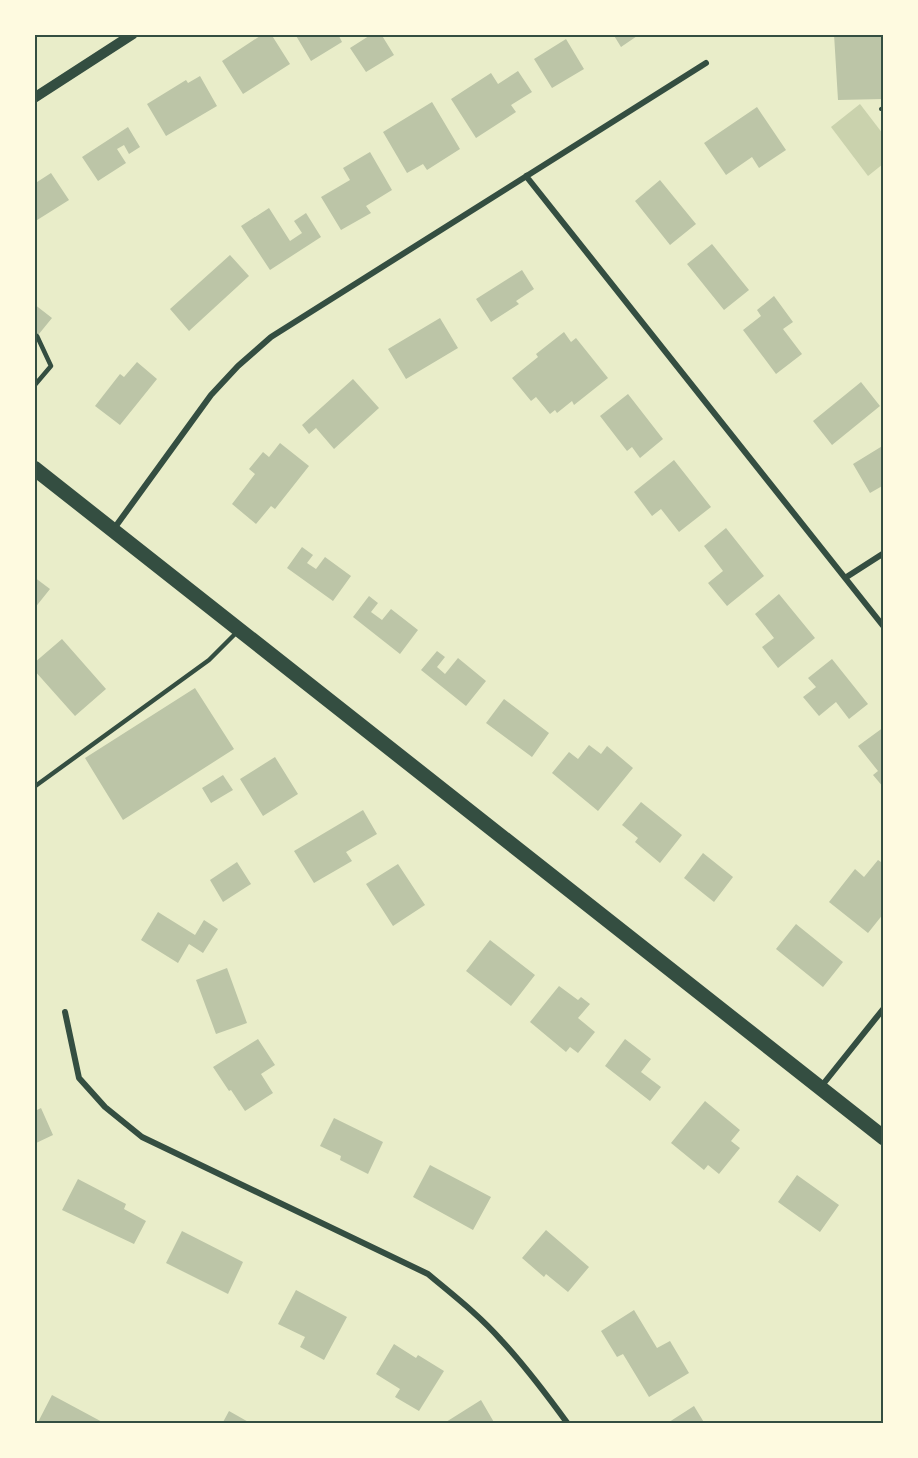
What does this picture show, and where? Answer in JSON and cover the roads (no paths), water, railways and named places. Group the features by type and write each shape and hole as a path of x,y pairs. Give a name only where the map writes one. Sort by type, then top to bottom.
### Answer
{"main road":[{"path":"37,472 884,1138"}],"street":[{"path":"34,98 133,34"},
{"path":"112,530 211,395 237,366 271,337 706,63"},
{"path":"526,176 884,627"},
{"path":"845,578 884,553"},
{"path":"820,1089 884,1008"},
{"path":"65,1012 78,1078 105,1107 142,1137 428,1274 459,1299 500,1338 568,1424"}],"lane":[{"path":"34,334 38,336 51,366 34,386"},
{"path":"34,786 209,660 238,630"}]}
